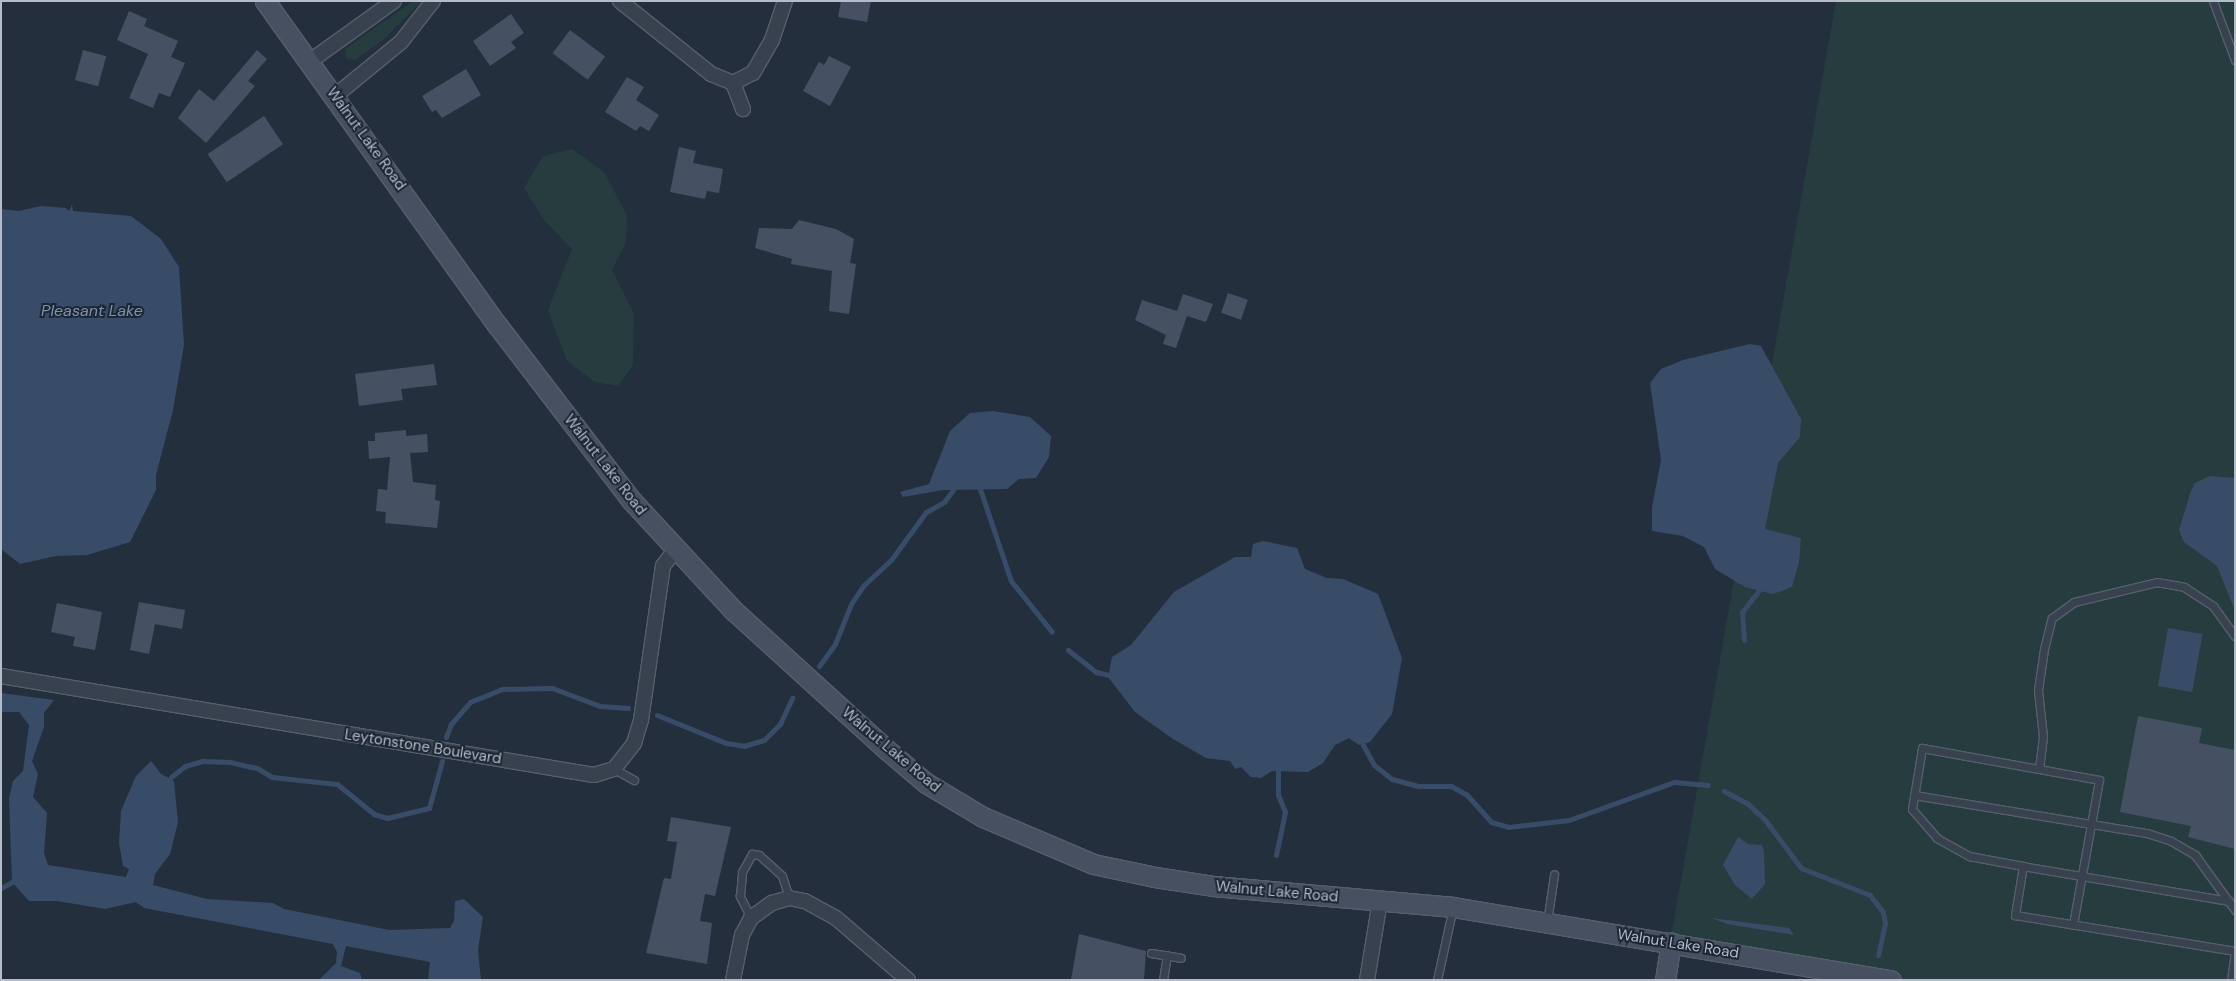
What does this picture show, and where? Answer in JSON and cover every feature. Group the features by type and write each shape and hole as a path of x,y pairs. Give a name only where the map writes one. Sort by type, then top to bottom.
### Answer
{"street":[{"name":"Walnut Lake Road","path":"265,1 529,367 624,491 675,550 744,621 926,783 983,817 1093,864 1155,877 1453,907 1891,980"},
{"path":"309,62 394,1"},
{"path":"335,96 401,42 433,1"},
{"path":"620,1 712,74 733,83 743,109"},
{"path":"733,83 753,73 772,40 785,1"},
{"path":"614,769 634,743 641,720 656,595 663,566 675,550"},
{"name":"Leytonstone Boulevard","path":"1,676 569,773 594,775 614,769"},
{"path":"734,980 742,935 750,918 772,903 789,898 805,901 836,918 908,980"},
{"path":"1367,980 1380,901"},
{"path":"1664,980 1672,942"}],"lane":[{"path":"2213,1 2235,60"},
{"path":"2039,769 2043,737 2038,690 2044,649 2052,618 2074,602 2157,582 2184,587 2213,606 2235,636"},
{"path":"2072,925 2080,875 2099,780 1922,748 1912,809 1937,838 1969,856 2023,866 2080,875 2229,901"},
{"path":"614,769 634,780"},
{"path":"1914,795 2147,833 2170,841 2194,855 2235,910"},
{"path":"750,918 740,896 742,872 752,854 759,855 782,876 789,898"},
{"path":"2023,866 2015,915 2235,951 2230,980"},
{"path":"1547,923 1554,875"},
{"path":"1437,980 1453,907"},
{"path":"1151,953 1181,958"},
{"path":"1163,980 1167,955"}],"green space":[{"path":"413,1 422,1 383,40 355,60 346,58 345,49"},
{"path":"1836,1 2235,1 2235,980 1893,980 1670,943"},
{"path":"572,149 604,172 627,215 626,243 612,270 634,314 633,365 618,386 595,382 567,361 548,310 572,249 544,220 524,188 543,156"}],"water":[{"name":"Pleasant Lake","path":"72,205 73,211 131,216 161,239 179,267 184,345 173,410 156,475 156,490 130,542 87,555 56,556 20,564 1,549 1,209 19,211 41,206 66,208 69,211"},
{"path":"1750,344 1761,346 1801,419 1800,437 1778,463 1765,529 1801,538 1799,562 1792,587 1773,594 1745,587 1715,569 1704,547 1683,536 1652,531 1652,507 1661,460 1650,383 1661,369 1683,360"},
{"path":"993,411 1030,417 1051,436 1049,457 1036,478 1019,479 1007,489 943,490 903,497 900,492 929,484 950,431 970,413"},
{"path":"2210,476 2235,478 2235,611 2217,566 2184,542 2179,530 2195,483"},
{"path":"1263,541 1297,548 1305,569 1327,578 1343,579 1378,594 1402,658 1392,714 1370,742 1359,745 1349,738 1335,745 1323,763 1308,772 1272,771 1261,778 1251,777 1241,767 1235,769 1230,761 1206,758 1173,739 1135,712 1108,677 1112,657 1131,645 1174,592 1235,557 1251,557 1253,544"},
{"path":"2168,628 2202,634 2192,692 2158,686"},
{"path":"1,693 54,700 44,713 44,727 32,761 38,774 33,797 47,813 44,853 48,865 126,877 129,869 123,866 119,843 121,811 136,776 151,761 161,774 174,781 178,822 170,854 155,874 153,885 207,899 273,903 284,909 389,930 450,928 454,921 455,901 464,899 483,917 478,950 481,980 428,980 430,962 346,946 341,966 360,973 362,980 319,980 336,963 337,952 333,944 144,908 136,902 105,909 57,901 29,901 12,882 9,799 13,781 23,771 29,725 19,712 1,712"},
{"path":"1738,837 1748,844 1762,845 1764,852 1765,884 1752,899 1735,885 1723,865"},
{"path":"1711,918 1789,928 1794,935 1727,924"}],"building":[{"path":"841,1 871,1 867,22 838,17"},
{"path":"129,11 147,19 144,26 178,41 171,57 185,63 170,97 159,93 153,108 129,98 148,54 117,40"},
{"path":"511,14 524,33 511,42 516,48 490,66 473,41"},
{"path":"570,30 605,56 588,80 553,53"},
{"path":"83,50 106,56 98,86 75,80"},
{"path":"257,50 267,59 248,81 255,86 206,143 178,118 199,89 214,101"},
{"path":"829,56 851,67 830,106 803,91 819,62 824,65"},
{"path":"466,69 481,95 442,118 436,110 432,112 422,96"},
{"path":"627,77 644,87 636,100 659,115 649,131 640,126 636,131 605,112"},
{"path":"264,116 283,144 227,182 208,154"},
{"path":"679,147 696,151 693,163 723,169 719,193 707,191 705,199 670,192"},
{"path":"799,220 836,229 854,239 850,263 856,264 849,314 829,311 832,271 791,264 792,259 755,248 759,228 792,229"},
{"path":"1228,293 1248,300 1241,320 1221,313"},
{"path":"1183,294 1213,304 1206,322 1187,316 1176,348 1163,344 1166,335 1135,320 1142,300 1177,311"},
{"path":"434,364 437,385 401,389 403,400 359,406 355,374"},
{"path":"406,430 406,436 427,434 428,452 410,453 413,482 436,485 435,500 440,501 437,528 385,523 386,512 376,511 378,489 387,490 390,457 369,459 368,441 375,441 375,433"},
{"path":"139,602 185,610 182,629 155,624 149,654 130,650"},
{"path":"57,603 102,612 95,650 73,646 75,637 51,632"},
{"path":"2138,716 2202,728 2199,743 2235,750 2235,849 2188,837 2191,826 2120,812"},
{"path":"671,817 731,827 715,896 705,894 700,921 712,923 707,964 646,953 664,878 671,879 677,842 667,841"},
{"path":"1079,934 1146,951 1144,980 1071,980"}],"waterway":[{"path":"980,489 1011,581 1052,632"},
{"path":"819,666 835,644 851,604 864,585 891,560 926,512 944,502 953,490"},
{"path":"1744,640 1742,612 1759,590"},
{"path":"1068,650 1096,672 1109,675"},
{"path":"446,737 451,724 470,702 502,689 552,688 600,706 628,708"},
{"path":"657,715 726,743 744,746 764,740 780,724 792,698"},
{"path":"1363,745 1374,765 1392,779 1419,786 1451,786 1467,795 1491,822 1508,827 1569,820 1674,782 1708,785"},
{"path":"171,777 185,766 203,761 230,762 257,768 272,777 337,784 374,814 387,818 429,808 442,761"},
{"path":"1276,855 1285,812 1278,795 1278,771"},
{"path":"1724,791 1748,804 1766,821 1801,868 1870,895 1883,912 1885,923 1878,955"},
{"path":"1,888 12,882"}]}
